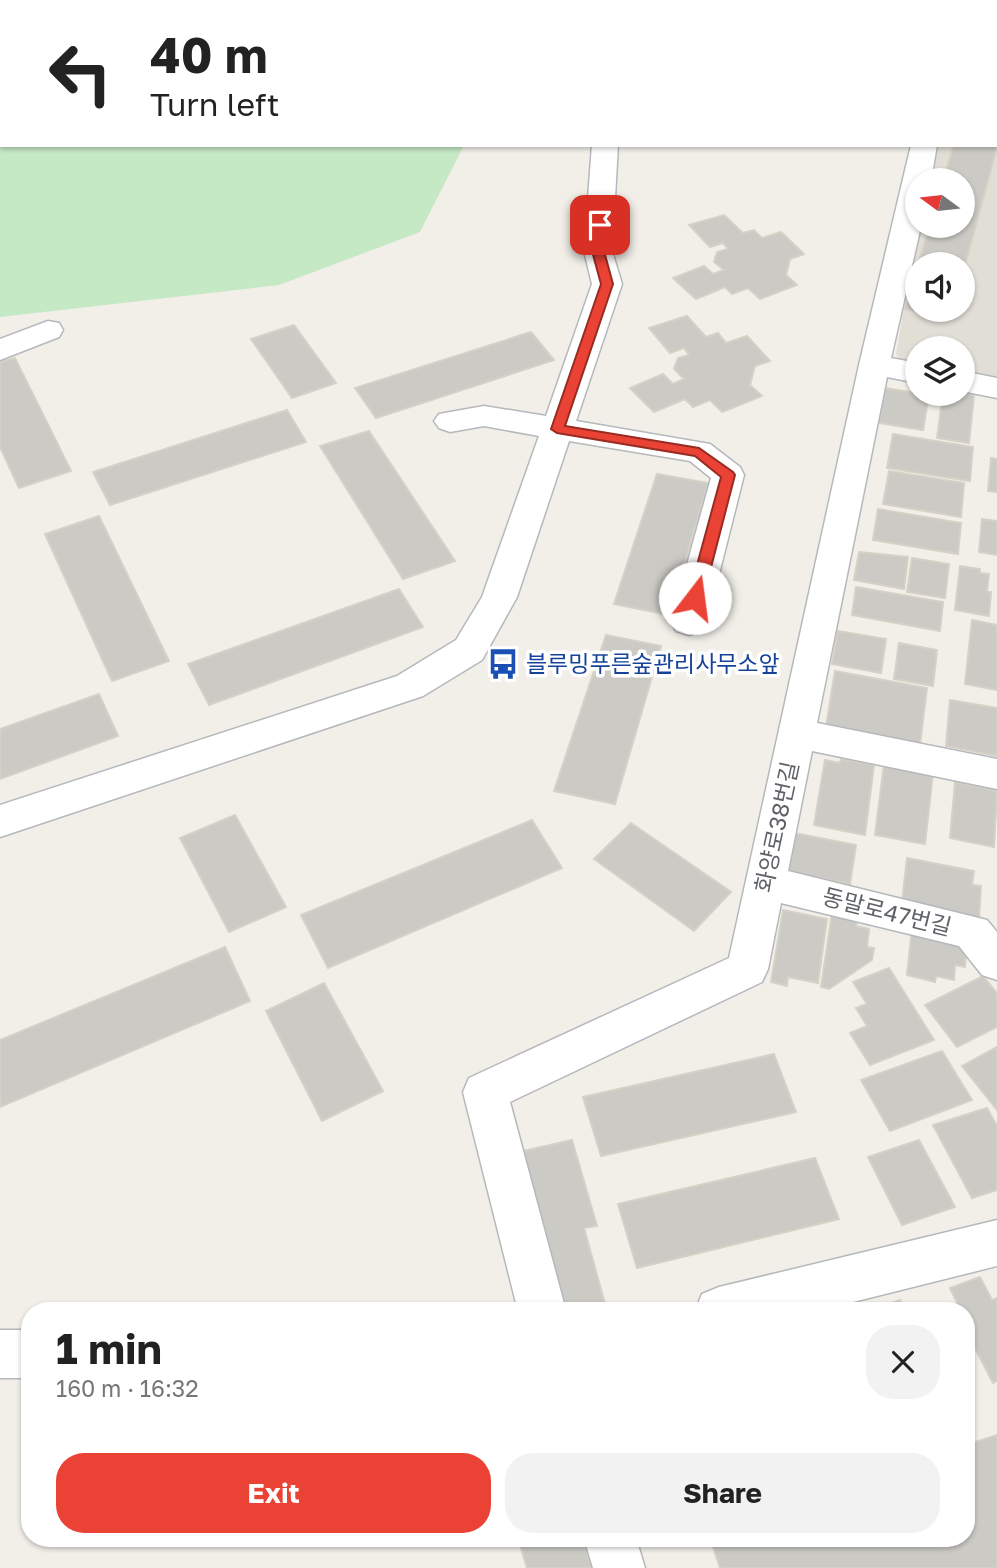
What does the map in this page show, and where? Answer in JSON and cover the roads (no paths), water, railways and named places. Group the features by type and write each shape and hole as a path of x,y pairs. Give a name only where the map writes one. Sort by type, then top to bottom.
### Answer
{"street":[{"path":"0,821 410,685 469,650 499,597 607,284 598,251 605,147"},
{"name":"화양로38번길","path":"920,168 924,147"},
{"name":"화양로38번길","path":"540,1302 485,1093 747,969 874,365 905,232"},
{"path":"0,350 48,330"},
{"path":"874,365 905,371"},
{"path":"975,384 997,388"},
{"path":"450,421 484,416 699,452 728,475 689,622"},
{"path":"798,734 997,774"},
{"name":"동말로47번길","path":"765,882 972,932 997,962"},
{"path":"755,1302 997,1242"},
{"path":"0,1354 21,1354"},
{"path":"613,1547 619,1568"}],"place":[{"name":"블루밍푸른숲관리사무소앞","path":"503,664"}]}
